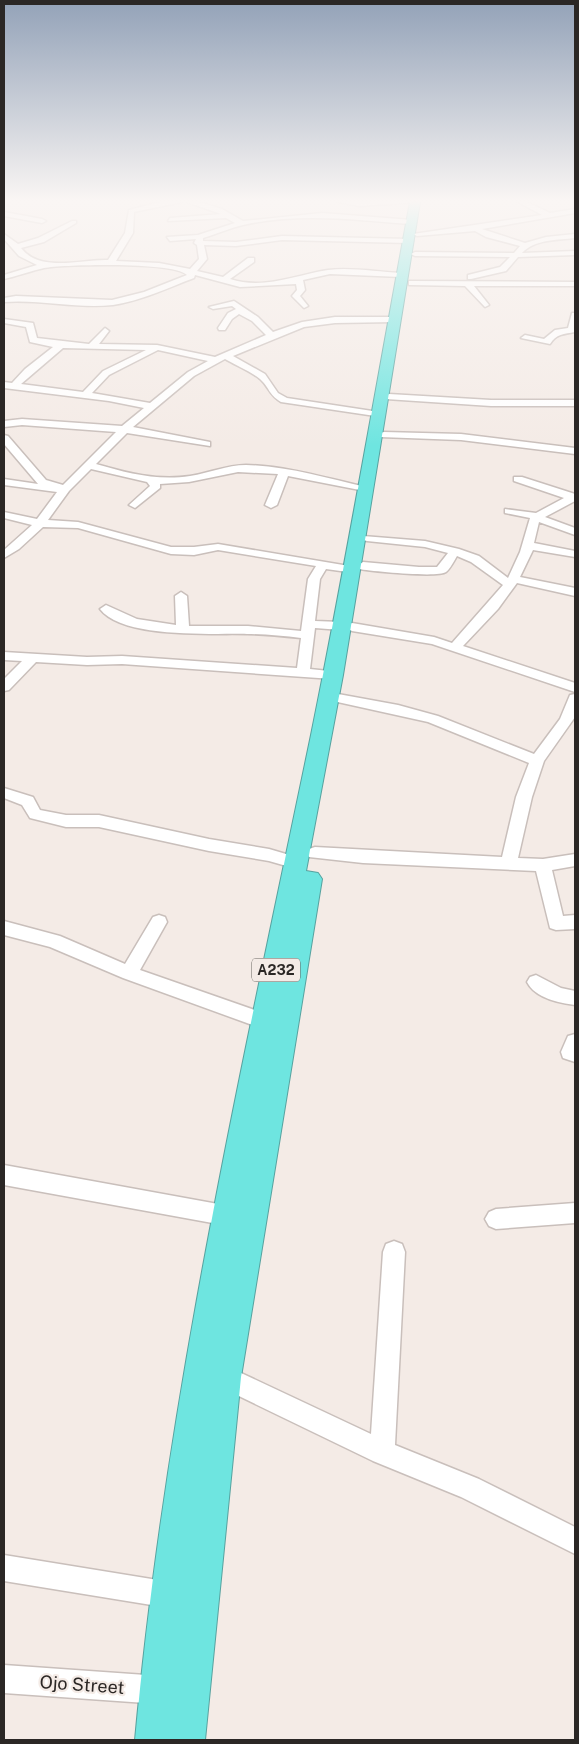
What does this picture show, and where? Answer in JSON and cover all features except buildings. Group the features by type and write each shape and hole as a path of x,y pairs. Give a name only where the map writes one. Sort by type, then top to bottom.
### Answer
{"highway":[{"name":"A232","path":"357,568 367,538 379,475 395,319 405,283"},
{"name":"A232","path":"184,1740 224,1377 258,1120 357,568 366,490 396,369 406,283"},
{"name":"A232","path":"156,1740 170,1595 204,1357 229,1216 258,1120 266,1022 306,858"}],"street":[{"path":"4,300 74,298 117,302 136,298 173,283"},
{"path":"231,283 240,286 260,286 277,283"},
{"path":"300,283 301,290 296,296 304,306"},
{"path":"446,283 572,284 575,292"},
{"path":"468,284 484,305"},
{"path":"213,308 234,303 242,311 264,325 271,336"},
{"path":"222,328 230,316 236,311 242,311"},
{"path":"525,338 547,342 549,337 556,333 572,330 575,315"},
{"path":"4,555 15,547 40,522 63,490 125,429 191,374 216,360 302,325 335,320 395,319"},
{"path":"4,321 30,325 33,340 61,345 156,348 216,360"},
{"path":"92,346 105,331"},
{"path":"14,386 28,371 61,345"},
{"path":"85,395 106,373 156,348"},
{"path":"226,356 265,379 273,388 274,394 284,400 384,415 460,437 575,451"},
{"path":"4,384 85,395 152,407"},
{"path":"384,415 491,403 575,403"},
{"path":"4,424 22,422 146,431 206,444"},
{"path":"4,438 42,482 58,486 63,490"},
{"path":"88,465 128,477 151,481 187,480 223,469 246,468 284,472 366,490"},
{"path":"271,505 284,472"},
{"path":"518,479 574,497"},
{"path":"135,505 156,486 151,481"},
{"path":"4,482 63,490"},
{"path":"454,648 500,598 511,582 525,556 536,517 574,497"},
{"path":"509,511 536,517 575,532"},
{"path":"4,515 40,522 78,525 171,550 194,551 218,547 357,568 441,570 455,551"},
{"path":"367,538 425,544 455,551 474,559 511,582 575,592"},
{"path":"527,545 575,554"},
{"path":"303,672 314,580 323,564"},
{"path":"181,596 183,630"},
{"path":"106,609 117,618 183,630 346,627 434,641 575,688"},
{"path":"4,656 122,660 303,672 336,687 434,720 508,751 537,760"},
{"path":"4,687 32,658"},
{"path":"509,863 524,797 537,760 567,720 575,698"},
{"path":"4,793 28,801 35,814 66,821 99,821 128,826 208,845 269,855 306,858 439,859 543,864 575,860"},
{"path":"543,864 556,923 575,922"},
{"path":"129,973 159,922"},
{"path":"4,928 54,941 129,973 266,1022"},
{"path":"536,982 557,995 575,998"},
{"path":"575,1042 570,1052 575,1054"},
{"path":"4,1175 229,1216"},
{"path":"496,1220 575,1213"},
{"path":"382,1452 394,1252"},
{"path":"224,1377 382,1452 470,1488 575,1540"},
{"path":"4,1568 170,1595"},
{"name":"Ojo Street","path":"4,1679 160,1690"}]}
